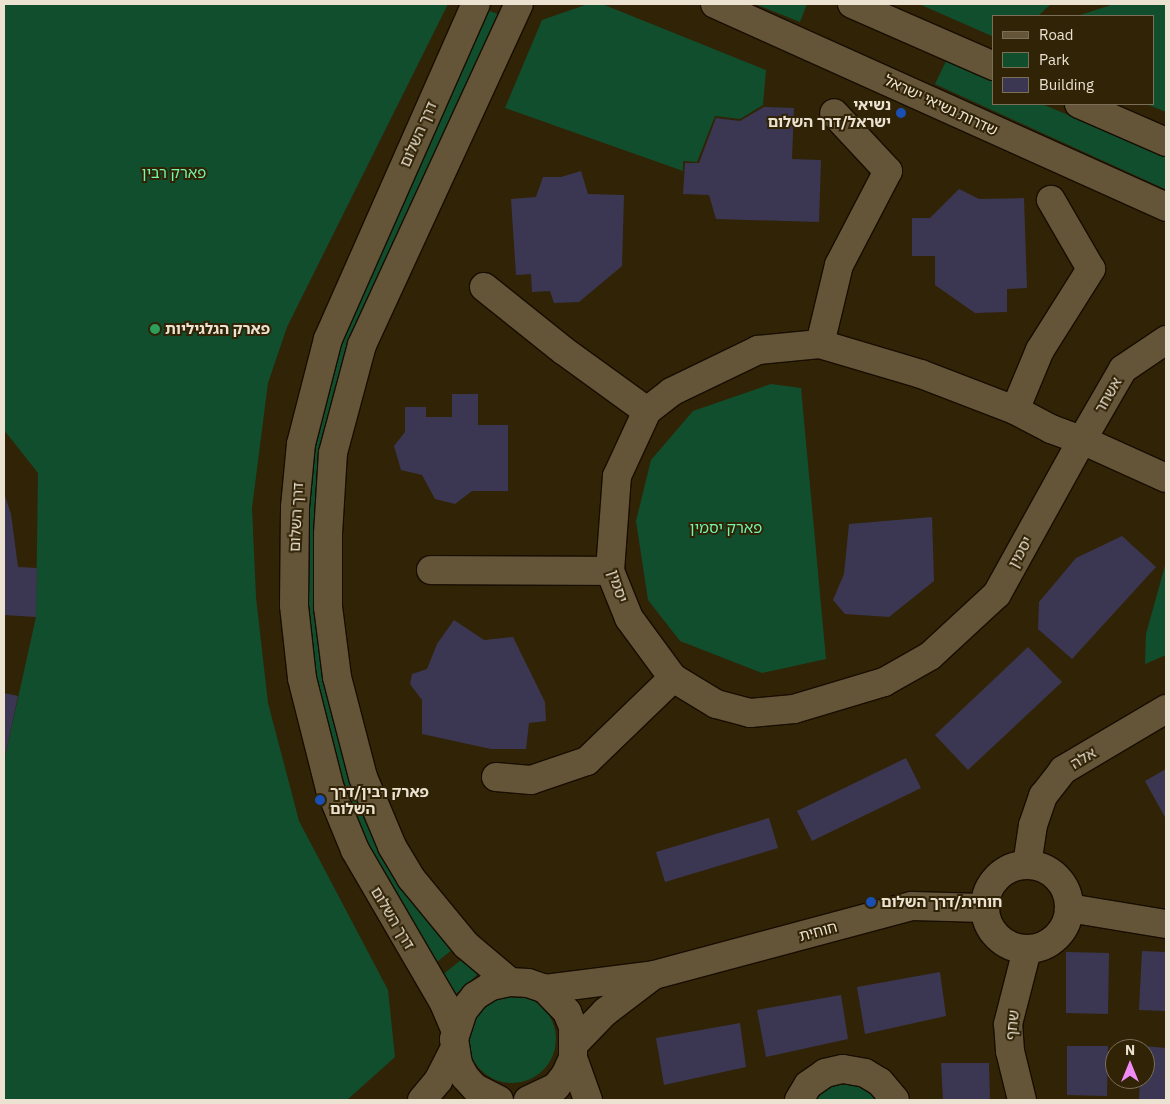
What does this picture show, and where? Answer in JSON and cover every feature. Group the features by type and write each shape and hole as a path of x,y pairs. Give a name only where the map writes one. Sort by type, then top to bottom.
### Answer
{"street":[{"name":"דרך השלום","path":"476,4 328,339 301,444 295,507 294,606 301,669 330,789 355,850 444,1003 465,1077 481,1092 499,1100"},
{"path":"510,982 466,945 411,878 392,846 363,778 337,676 328,607 328,534 333,453 362,345 519,4"},
{"name":"שדרות נשיאי ישראל","path":"715,4 1166,207"},
{"path":"852,4 992,65"},
{"path":"1081,105 1166,142"},
{"path":"820,344 840,265 888,171 834,112"},
{"path":"1016,410 1040,350 1091,269 1050,200"},
{"path":"484,287 564,351 647,410"},
{"name":"אשחר","path":"1082,440 1123,369 1166,340"},
{"name":"יסמין","path":"1082,440 997,594 930,656 884,682 794,709 750,713 716,704 673,678 629,618 610,570 617,476 647,410 671,392 758,350 820,344 921,374 1016,410 1166,478"},
{"path":"431,570 610,570"},
{"path":"496,777 531,780 587,761 673,678"},
{"name":"אלה","path":"1027,865 1033,825 1043,796 1064,770 1166,709"},
{"path":"1027,865 1052,873 1067,894 1069,908 1067,920 1052,942 1027,950 1014,948 997,937 986,920 984,908 986,894 1002,873 1027,865"},
{"name":"חוחית","path":"545,990 654,975 912,906 984,908"},
{"path":"1069,908 1166,924"},
{"name":"שחף","path":"1022,1100 1010,1050 1008,1024 1027,950"},
{"name":"חוחית","path":"528,1100 556,1087 566,1074 574,1051 605,1012 654,975"},
{"path":"422,1100 438,1081 455,1039 463,1011 475,996 491,986 510,982 528,983 545,990 567,1012 574,1051 588,1100"},
{"path":"799,1100 808,1085 825,1073 843,1069 865,1073 880,1082 895,1100"}],"green space":[{"name":"פארק רבין","path":"4,4 448,4 287,327 268,383 252,508 256,597 268,703 299,821 388,990 395,1057 347,1100 4,1100 4,761 36,617 38,473 4,430"},
{"path":"588,4 602,4 766,70 763,105 740,119 715,116 697,162 683,161 683,171 505,108 542,20"},
{"path":"755,4 807,4 800,22"},
{"path":"919,4 1051,4 1039,15 992,15 992,36"},
{"path":"1114,4 1166,4 1166,112 1148,105 1155,105 1155,15 1080,15"},
{"path":"487,10 500,15 350,348 325,678 332,719 346,763 397,877 417,909 452,950 433,965 370,848 338,766 315,680 307,581 310,477 322,408 339,344"},
{"path":"946,61 992,81 992,105 1044,105 1166,156 1165,189 935,84"},
{"name":"פארק יסמין","path":"771,384 801,388 826,659 762,673 680,641 648,600 636,521 651,460 693,411"},
{"path":"1166,562 1166,655 1145,664 1146,634"},
{"path":"461,960 478,974 455,995 442,975"},
{"path":"512,995 529,998 537,1002 549,1014 553,1022 556,1039 553,1056 549,1064 537,1076 529,1080 512,1083 495,1080 487,1076 475,1064 471,1056 468,1039 471,1022 475,1014 487,1002 495,998"},
{"path":"854,1080 884,1100 805,1100 822,1085"}],"building":[{"path":"764,107 794,108 792,159 821,160 819,222 716,219 709,195 683,194 685,163 699,163 716,118 740,121"},
{"path":"581,171 588,194 624,195 622,266 579,302 554,303 550,291 532,292 531,274 516,275 511,199 536,197 543,177 561,177"},
{"path":"959,189 979,199 1024,198 1027,288 1007,289 1007,312 975,313 935,285 935,256 912,256 912,218 930,218"},
{"path":"452,394 478,394 478,425 508,425 508,491 472,491 455,504 435,499 422,475 401,470 394,446 405,432 405,407 426,407 426,417 452,417"},
{"path":"4,493 11,514 18,567 37,568 36,617 4,615"},
{"path":"932,517 934,581 889,617 845,614 833,600 844,574 849,524"},
{"path":"1122,536 1156,567 1072,659 1038,629 1039,602 1076,558"},
{"path":"454,620 484,640 513,637 545,702 546,721 529,723 526,749 491,749 422,734 422,700 410,684 412,674 427,669 437,644"},
{"path":"1028,647 1062,682 968,770 935,735"},
{"path":"4,693 18,696 4,761"},
{"path":"906,758 921,788 812,841 797,811"},
{"path":"1166,769 1166,819 1145,781"},
{"path":"769,818 778,848 665,882 656,852"},
{"path":"1142,951 1166,952 1166,1011 1139,1010"},
{"path":"1066,952 1109,953 1108,1014 1066,1013"},
{"path":"940,972 946,1016 865,1034 857,987"},
{"path":"841,995 848,1039 766,1057 757,1010"},
{"path":"740,1023 746,1067 664,1085 656,1038"},
{"path":"1067,1046 1105,1046 1105,1089 1107,1089 1107,1096 1067,1095"},
{"path":"1155,1047 1166,1048 1166,1100 1139,1100 1140,1089 1155,1089"},
{"path":"941,1063 989,1063 990,1100 943,1100"}],"place":[{"name":"נשיאי ישראל/דרך השלום","path":"901,113"},
{"name":"פארק הגלגיליות","path":"155,329"},
{"name":"פארק רבין/דרך השלום","path":"320,800"},
{"name":"חוחית/דרך השלום","path":"871,902"}]}
